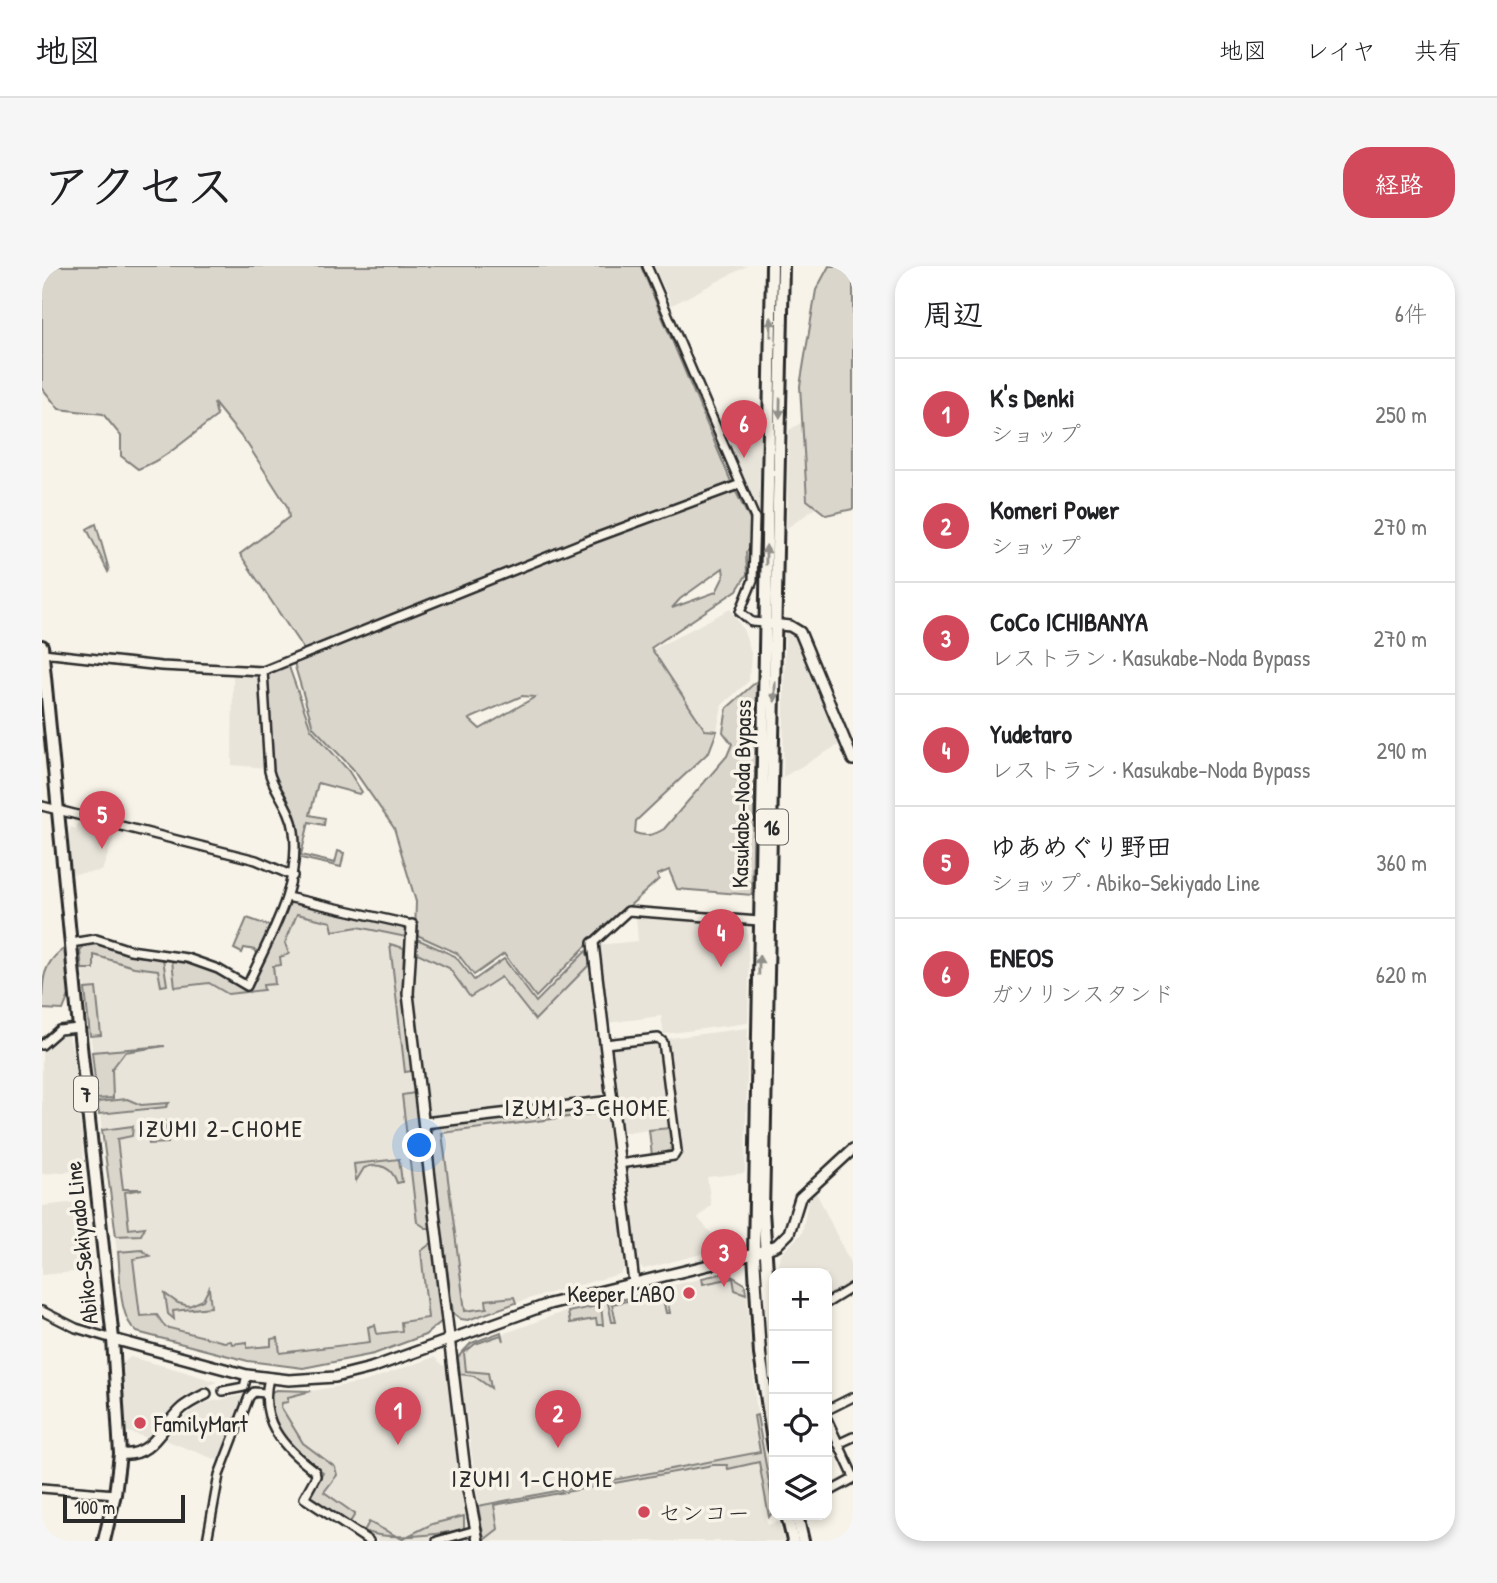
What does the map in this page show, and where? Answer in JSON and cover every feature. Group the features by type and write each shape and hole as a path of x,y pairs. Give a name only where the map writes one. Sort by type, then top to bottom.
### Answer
{"main road":[{"name":"Kasukabe-Noda Bypass","path":"772,266 771,623 763,1198 759,1252 772,1331"},
{"name":"Kasukabe-Noda Bypass","path":"769,1412 761,1354 759,921 783,266"},
{"name":"Abiko-Sekiyado Line","path":"42,646 79,1028 113,1339 120,1454 115,1494 104,1541"},
{"path":"788,1520 793,1541"},
{"path":"798,1520 803,1541"}],"street":[{"path":"647,266 738,485 755,518 753,580 740,612 746,619 800,632 853,760"},
{"path":"43,653 174,667 262,671 584,542 738,485"},
{"path":"71,943 96,939 130,950 187,958 218,969 247,986 287,897 293,876 294,830 281,792 271,781 269,771 262,671"},
{"path":"42,807 58,808 256,860 293,876"},
{"path":"287,897 412,925 408,980 449,1340 478,1541"},
{"path":"634,1283 593,943 628,911 759,921"},
{"path":"42,1045 59,1030 79,1028"},
{"path":"605,1044 657,1038 663,1042 677,1151 674,1156 619,1164"},
{"path":"424,1123 612,1101"},
{"path":"42,1311 76,1328 247,1375 308,1380 347,1374 549,1304 778,1245 789,1233 800,1198 853,1149"},
{"path":"832,1300 853,1287"},
{"path":"223,1391 244,1387 247,1375"},
{"path":"269,1378 265,1393 266,1415 289,1452 315,1471 304,1498 369,1541"},
{"path":"207,1541 219,1475 249,1397 254,1392 265,1393"},
{"path":"120,1454 130,1455 145,1450 184,1406 206,1394"},
{"path":"832,1408 853,1397"},
{"path":"832,1430 853,1477 832,1490"},
{"path":"838,1444 853,1437"},
{"path":"42,1488 115,1494"},
{"path":"437,1541 476,1530"}],"shaded area":[{"path":"42,266 641,266 732,484 750,520 750,549 746,552 747,574 737,590 651,648 705,730 717,731 709,752 636,821 635,833 650,835 664,829 727,756 732,744 723,732 727,708 757,681 752,895 677,889 669,870 657,875 659,879 593,939 536,997 504,954 474,975 457,953 415,934 416,902 394,828 353,769 313,727 294,663 385,622 382,620 304,650 240,554 289,517 287,506 248,445 214,403 217,416 169,452 138,469 121,456 121,436 103,414 59,409 42,388","holes":["723,568 724,576 716,592 672,608 680,599","522,696 535,697 480,729 469,719"]},
{"path":"654,266 747,266 672,305"},
{"path":"829,266 853,266 853,509 826,515 807,500 800,386 816,290"},
{"path":"853,391 853,482 787,528 789,430"},
{"path":"761,416 759,519 723,437"},
{"path":"96,524 109,570 108,572 87,529"},
{"path":"730,609 743,629 751,653 749,681 722,705 717,731 705,730 652,650"},
{"path":"785,632 793,633 799,640 840,744 783,777"},
{"path":"288,664 311,729 348,770 362,792 359,794 318,783 310,815 325,818 324,825 309,822 301,855 335,863 338,851 344,853 341,867 296,857 291,812 285,794 272,774 264,674"},
{"path":"233,675 261,675 267,768 232,765"},
{"path":"79,819 116,831 102,871 72,874 68,834 71,827 76,829"},
{"path":"293,902 405,926 406,937 358,927 333,931 331,922 297,914 285,943 289,954 280,957 281,965 273,966 275,984 263,985 264,990 249,992 289,904"},
{"path":"289,904 407,929 403,960 406,1014 441,1321 425,1335 374,1354 303,1368 223,1356 137,1332 129,1323 124,1311 80,950 85,945 95,943 138,956 186,961 219,974 249,992"},
{"path":"636,916 744,924 747,927 749,975 748,1023 664,1034 661,1016 607,1023 598,948 599,945 638,941"},
{"path":"247,918 270,926 258,955 255,950 244,948 242,953 234,949"},
{"path":"417,939 455,956 474,980 504,959 536,1002 586,951 591,963 535,1020 501,977 470,997 449,968 413,951 414,941"},
{"path":"95,943 138,956 163,959 167,985 161,986 158,970 134,967 94,955 94,969 82,969 80,950 85,945"},
{"path":"390,944 404,948 403,986 412,1071 405,1072"},
{"path":"67,947 71,990 63,1010 42,1009 45,973 53,959"},
{"path":"413,951 449,968 470,997 500,977 535,1020 591,963 605,1091 600,1097 434,1118 427,1113 414,1011"},
{"path":"172,960 203,967 249,992 228,994 209,983 175,987"},
{"path":"96,988 101,1035 90,1036 85,989"},
{"path":"748,1028 745,1173 707,1177 711,1205 698,1218 724,1248 644,1269 636,1264 625,1170 627,1166 681,1159 667,1041 670,1038"},
{"path":"68,1033 73,1052 85,1170 42,1174 42,1049"},
{"path":"657,1041 660,1044 670,1128 620,1133 610,1049"},
{"path":"165,1046 125,1052 112,1069 113,1098 97,1099 92,1052"},
{"path":"415,1093 431,1228 417,1222 402,1095"},
{"path":"127,1099 141,1105 169,1103 166,1107 99,1114 97,1102"},
{"path":"600,1106 606,1110 627,1266 620,1274 528,1299 468,1320 461,1319 453,1313 441,1226 434,1127"},
{"path":"600,1106 607,1112 442,1133 465,1311 487,1308 486,1300 514,1297 516,1303 468,1320 461,1319 453,1313 429,1134 434,1127"},
{"path":"165,1122 168,1143 149,1144 145,1125"},
{"path":"133,1126 132,1136 117,1139 123,1189 142,1189 125,1192 129,1229 145,1227 141,1235 116,1236 102,1130"},
{"path":"670,1128 673,1150 652,1156 649,1130"},
{"path":"399,1159 402,1182 397,1183 392,1173 380,1166 364,1168 356,1181 354,1164"},
{"path":"815,1190 853,1269 853,1285 832,1297 832,1268 777,1268 781,1254 802,1233 808,1201"},
{"path":"87,1201 94,1270 42,1275 42,1206"},
{"path":"433,1242 442,1321 425,1335 374,1354 303,1368 248,1361 137,1332 123,1306 118,1252 142,1250 150,1256 133,1259 140,1316 157,1315 165,1327 224,1342 231,1341 232,1344 247,1342 247,1348 271,1346 271,1339 278,1338 280,1353 370,1342 368,1327 375,1325 377,1334 402,1331 401,1322 428,1318 421,1251"},
{"path":"720,1274 739,1279 746,1288 756,1405 769,1481 769,1516 766,1519 768,1525 779,1521 784,1541 484,1541 458,1357 464,1348 560,1313"},
{"path":"728,1274 745,1284 746,1294 735,1290 733,1278 703,1284 702,1278"},
{"path":"209,1288 211,1307 173,1311 174,1319 168,1314 165,1294 178,1303 189,1306 203,1300"},
{"path":"665,1289 670,1313 666,1313 662,1294 612,1304 616,1322 612,1322 608,1303"},
{"path":"601,1305 603,1325 597,1325 596,1319 570,1323 568,1312"},
{"path":"501,1332 503,1341 501,1335 475,1344 464,1353 466,1371 488,1373 491,1388 474,1376 460,1374 458,1357 471,1343"},
{"path":"130,1357 217,1382 183,1397 148,1438 125,1431 120,1375 122,1364"},
{"path":"434,1357 445,1367 466,1526 464,1529 425,1541 379,1541 310,1496 323,1472 293,1450 283,1433 271,1392 311,1391 364,1382"},
{"path":"311,1391 288,1397 288,1402 282,1403 281,1407 303,1443 335,1467 337,1475 324,1492 355,1514 349,1524 310,1496 323,1472 294,1447 279,1428 271,1405 271,1392"},
{"path":"248,1394 222,1462 165,1440 188,1414 204,1403"},
{"path":"757,1415 769,1482 769,1517 759,1462 728,1469 727,1465 713,1465 494,1505 498,1529 484,1540 478,1506 760,1452 754,1416"},
{"path":"464,1516 464,1529 408,1536 432,1524"},
{"path":"369,1522 397,1536 385,1536 364,1531"}],"place":[{"name":"ENEOS","path":"744,458"},
{"name":"ゆあめぐり野田","path":"102,849"},
{"name":"Yudetaro","path":"721,967"},
{"name":"CoCo ICHIBANYA","path":"724,1287"},
{"name":"Keeper LABO","path":"689,1293"},
{"name":"FamilyMart","path":"140,1423"},
{"name":"K's Denki","path":"398,1445"},
{"name":"Komeri Power","path":"558,1448"},
{"name":"センコー","path":"644,1512"}],"district":[{"name":"IZUMI 3-CHOME","path":"587,1107"},
{"name":"IZUMI 2-CHOME","path":"221,1128"},
{"name":"IZUMI 1-CHOME","path":"533,1478"}]}
